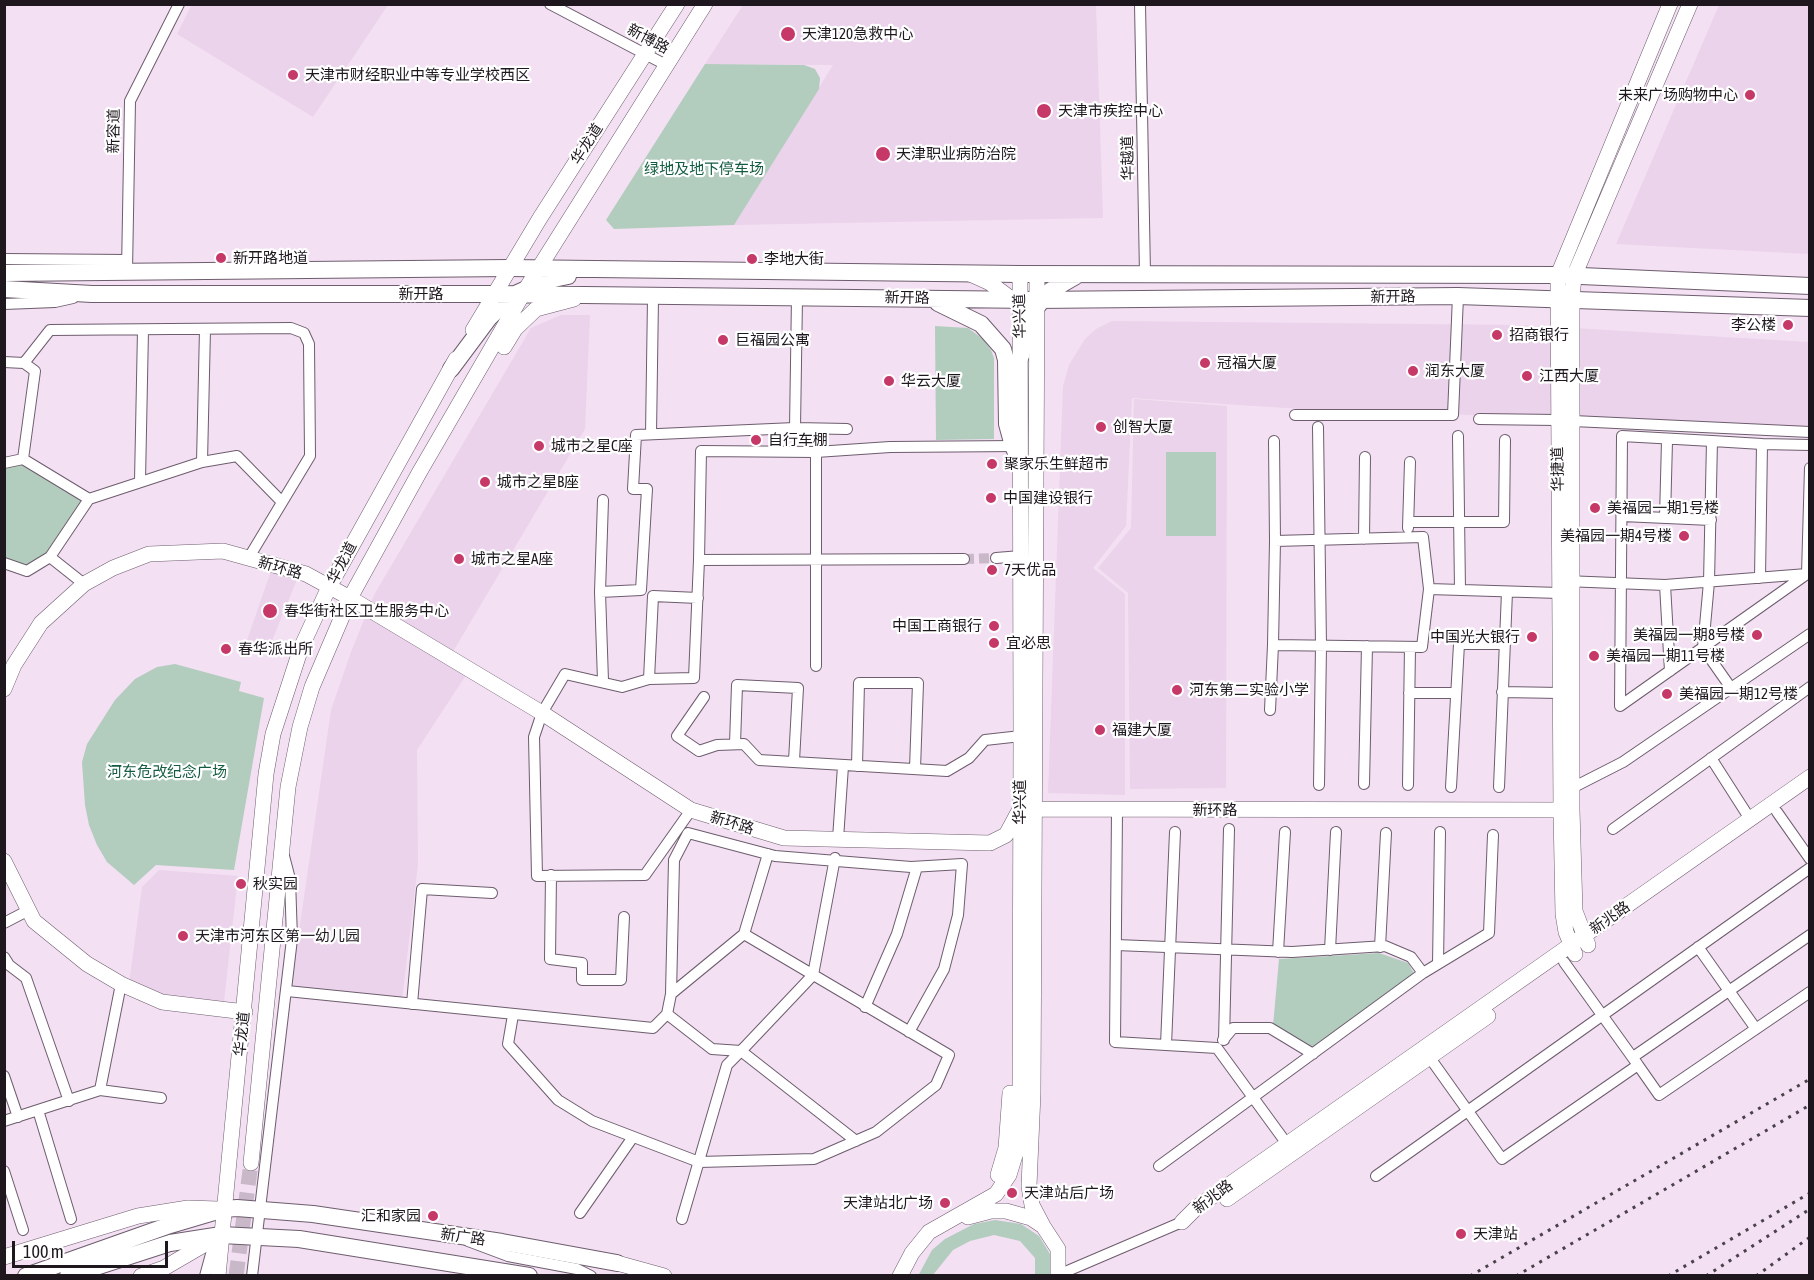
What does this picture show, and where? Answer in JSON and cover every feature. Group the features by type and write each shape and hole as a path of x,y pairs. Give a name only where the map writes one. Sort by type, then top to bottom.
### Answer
{"main road":[{"name":"新开路","path":"4,273 127,265 1020,274 1566,276 1809,286"},
{"path":"451,369 489,318 520,292 561,277 601,269"},
{"path":"1028,357 1028,305 1059,284 1082,274"},
{"name":"新开路","path":"4,289 92,294 493,294 520,292 653,298 920,298 1028,305 1458,296 1809,308"},
{"path":"920,298 950,307 971,317 990,331 1004,349 1006,410 1021,464"},
{"name":"新广路","path":"26,1275 109,1245 224,1209 261,1208 314,1214 617,1263"},
{"name":"新广路","path":"68,1275 170,1243 221,1235 258,1235 299,1239 479,1271 529,1275"}],"street":[{"name":"新容道","path":"127,265 130,101 180,4"},
{"name":"新博路","path":"550,4 668,66"},
{"name":"华龙道","path":"218,1275 266,774 273,734 301,648 329,586 493,294 677,4"},
{"path":"251,1163 288,787 305,708 326,652 350,598 520,292 538,268 668,66 705,4"},
{"name":"华越道","path":"1140,4 1145,274"},
{"name":"华捷道","path":"1576,948 1563,914 1566,811 1560,693 1564,585 1564,298 1566,276 1670,4"},
{"name":"华捷道","path":"1566,276 1690,4"},
{"path":"4,259 127,265"},
{"path":"969,273 1028,305"},
{"name":"华兴道","path":"1020,274 1028,305"},
{"name":"华兴道","path":"1028,305 1037,274"},
{"path":"4,304 55,302 92,294"},
{"path":"1294,415 1453,415 1458,296"},
{"path":"419,473 451,437 515,329 525,318 547,304 593,297"},
{"path":"795,428 797,297"},
{"path":"651,434 653,298"},
{"path":"24,363 50,330 291,328 304,333 309,344 310,456 248,559"},
{"path":"202,462 205,329"},
{"path":"140,481 143,330"},
{"name":"华兴道","path":"1017,446 1028,357"},
{"name":"华兴道","path":"900,1275 912,1253 929,1233 991,1198 1009,1175 1017,1149 1027,809 1037,668 1028,357"},
{"path":"4,362 24,363 35,371 22,459"},
{"path":"1479,419 1809,432"},
{"path":"1318,427 1318,540 1322,646 1319,785"},
{"path":"600,592 641,590 647,489 633,489 636,435 795,428 847,429"},
{"path":"1458,436 1460,590"},
{"path":"1807,574 1620,706 1622,436 1667,441 1809,445"},
{"path":"1408,522 1504,522 1505,440"},
{"path":"1270,710 1275,541 1274,441"},
{"path":"1665,518 1667,441"},
{"path":"1712,441 1709,582 1703,648 1731,688"},
{"path":"1760,578 1762,444"},
{"path":"690,810 645,875 537,876 534,736 542,712 565,674 622,687 649,679 694,678 701,451 816,452 890,447 1017,446"},
{"path":"816,452 816,666"},
{"path":"4,563 27,571 50,557 89,499 202,462 237,456 282,502"},
{"path":"1364,538 1365,457"},
{"path":"4,463 22,459 89,499"},
{"path":"1408,537 1410,462"},
{"name":"华兴道","path":"1021,464 1021,736 1027,809 1033,1093 1029,1186 1032,1205 1058,1249 1058,1275"},
{"path":"1807,574 1809,468"},
{"path":"603,500 600,592 603,681"},
{"path":"1622,516 1711,520"},
{"path":"1273,645 1422,647 1429,590 1423,537 1275,541"},
{"name":"新环路","path":"4,689 14,665 41,623 84,584 113,568 149,554 224,551 306,574 329,586 542,712 690,810 784,838 997,842 1006,835 1027,809 1566,811"},
{"path":"996,558 1021,556"},
{"path":"50,557 84,584"},
{"path":"699,560 964,559"},
{"path":"1429,590 1507,592 1564,585 1620,583 1665,585 1807,574"},
{"name":"华捷道","path":"1564,585 1572,788 1566,811"},
{"path":"1665,585 1670,671"},
{"path":"1499,788 1503,644 1507,592"},
{"path":"649,679 653,596 698,598"},
{"path":"1572,788 1623,762 1809,634"},
{"path":"1451,787 1459,644 1503,644"},
{"path":"1364,783 1367,646"},
{"path":"1408,785 1410,647"},
{"path":"857,766 859,683 918,683 915,769"},
{"path":"735,744 737,685 798,688 794,761"},
{"path":"1613,829 1809,687"},
{"path":"1502,692 1560,693"},
{"path":"1409,693 1456,693"},
{"path":"704,697 677,736 699,751 717,745 744,744 759,760 947,771 969,758 985,740 1021,736"},
{"path":"1711,758 1750,819"},
{"path":"838,839 843,766"},
{"name":"新兆路","path":"1182,1221 1200,1217 1430,1058 1809,777"},
{"name":"新兆路","path":"1182,1221 1196,1208 1287,1144 1809,789"},
{"path":"1117,810 1115,1042 1166,1045 1220,1044 1233,1028 1270,1028 1312,1054"},
{"path":"1776,812 1809,859"},
{"path":"1230,829 1220,1044 1253,1097 1287,1144"},
{"path":"1166,1045 1175,832"},
{"path":"1278,952 1285,832"},
{"path":"1330,950 1336,832"},
{"path":"1438,964 1440,832"},
{"path":"287,991 653,1028 667,1014 671,994 674,860 688,833 768,854 917,867 962,864 958,915 944,969 909,1032"},
{"path":"1380,947 1386,834"},
{"path":"1159,1166 1423,973 1489,933 1493,835"},
{"path":"252,1275 292,939 290,879 282,848"},
{"path":"671,994 744,934 768,854"},
{"path":"682,1219 727,1065 813,975 835,859"},
{"path":"4,861 34,921 87,964 121,984 162,1002 244,1012"},
{"path":"865,1007 897,934 917,867"},
{"path":"1376,1176 1809,868"},
{"path":"551,875 549,959 582,963 582,980 621,980 624,917"},
{"path":"412,1004 422,889 492,893"},
{"path":"4,923 29,910"},
{"path":"513,1015 508,1044 558,1100 592,1121 699,1162 814,1159 876,1132 936,1085 949,1055 744,934"},
{"path":"1430,1058 1502,1159 1729,991 1809,935"},
{"path":"1116,945 1278,952 1380,947 1411,957 1423,973"},
{"path":"1698,947 1756,1029"},
{"path":"1576,948 1603,1015 1659,1095 1809,992"},
{"path":"4,957 9,965 26,978 69,1101"},
{"path":"100,1090 121,984"},
{"path":"667,1014 712,1049 741,1051 856,1141"},
{"path":"891,1275 908,1243 925,1223 980,1194 998,1177 1006,1148 1012,1070 1020,1024"},
{"path":"4,1076 18,1117"},
{"path":"4,1121 100,1090 161,1098"},
{"path":"38,1110 71,1219"},
{"path":"580,1213 633,1137"},
{"path":"4,1171 23,1230"},
{"path":"4,1257 138,1216 188,1208 224,1209"},
{"path":"911,1275 923,1253 936,1238 957,1223 973,1216 991,1211 1006,1211 1031,1218 1043,1226"},
{"path":"1058,1275 1182,1221"},
{"path":"141,1275 164,1268 221,1235"},
{"path":"205,1275 211,1254 221,1235"},
{"path":"459,1237 491,1251 577,1269 591,1275"},
{"name":"新广路","path":"617,1263 664,1275"}],"shaded area":[{"name":"天津市财经职业中等专业学校西区","path":"192,4 388,5 313,117 177,34"},
{"path":"743,5 1096,5 1103,218 734,225 833,65 705,64"},
{"name":"未来广场购物中心","path":"1719,5 1809,5 1809,254 1616,244"},
{"path":"561,315 590,315 585,429 448,660 468,672 417,750 418,864 402,1000 291,987 331,710 351,652 374,595 531,328"},
{"path":"1112,321 1523,325 1809,342 1809,427 1301,409 1132,398 1126,526 1093,568 1125,594 1125,795 1048,793 1063,386 1069,365 1085,339 1096,329"},
{"name":"河东第二实验小学","path":"1134,399 1227,406 1226,788 1130,789 1128,593 1098,568 1131,528"},
{"name":"春华街社区卫生服务中心","path":"271,571 298,577 267,653 245,646"},
{"name":"天津市河东区第一幼儿园","path":"159,870 238,876 224,1002 162,996 129,984 142,887"}],"green space":[{"name":"绿地及地下停车场","path":"705,64 804,65 815,69 820,78 819,89 734,225 614,229 606,220"},
{"path":"935,326 968,328 983,339 991,350 994,358 994,439 936,440"},
{"path":"1166,452 1216,452 1216,536 1166,536"},
{"path":"23,459 86,500 33,574 5,563 5,462"},
{"name":"河东危改纪念广场","path":"175,664 241,682 239,691 264,698 234,870 156,865 134,885 107,862 97,845 89,825 85,805 82,762 87,744 115,700 135,679 157,667"},
{"path":"1379,953 1408,963 1418,980 1316,1051 1273,1026 1279,959"},
{"path":"995,1220 1021,1224 1039,1236 1050,1254 1051,1275 1035,1275 1035,1258 1020,1241 994,1235 970,1241 953,1250 933,1275 918,1276 932,1250 945,1239 974,1224"}],"tunnel":[{"path":"964,559 996,558"},
{"path":"236,1276 251,1163"}],"railway":[{"path":"1470,1276 1810,1079"},
{"path":"1516,1276 1810,1105"},
{"path":"1668,1276 1810,1193"},
{"path":"1706,1276 1810,1209"},
{"path":"1756,1276 1810,1237"}],"place":[{"name":"天津120急救中心","path":"788,34"},
{"name":"天津市财经职业中等专业学校西区","path":"293,75"},
{"name":"未来广场购物中心","path":"1750,95"},
{"name":"天津市疾控中心","path":"1044,111"},
{"name":"天津职业病防治院","path":"883,154"},
{"name":"新开路地道","path":"221,258"},
{"name":"李地大街","path":"752,259"},
{"name":"李公楼","path":"1788,325"},
{"name":"招商银行","path":"1497,335"},
{"name":"巨福园公寓","path":"723,340"},
{"name":"冠福大厦","path":"1205,363"},
{"name":"润东大厦","path":"1413,371"},
{"name":"江西大厦","path":"1527,376"},
{"name":"华云大厦","path":"889,381"},
{"name":"创智大厦","path":"1101,427"},
{"name":"自行车棚","path":"756,440"},
{"name":"城市之星C座","path":"539,446"},
{"name":"聚家乐生鲜超市","path":"992,464"},
{"name":"城市之星B座","path":"485,482"},
{"name":"中国建设银行","path":"991,498"},
{"name":"美福园一期1号楼","path":"1595,508"},
{"name":"美福园一期4号楼","path":"1684,536"},
{"name":"城市之星A座","path":"459,559"},
{"name":"7天优品","path":"992,570"},
{"name":"春华街社区卫生服务中心","path":"270,611"},
{"name":"中国工商银行","path":"994,626"},
{"name":"美福园一期8号楼","path":"1757,635"},
{"name":"中国光大银行","path":"1532,637"},
{"name":"宜必思","path":"994,643"},
{"name":"春华派出所","path":"226,649"},
{"name":"美福园一期11号楼","path":"1594,656"},
{"name":"河东第二实验小学","path":"1177,690"},
{"name":"美福园一期12号楼","path":"1667,694"},
{"name":"福建大厦","path":"1100,730"},
{"name":"秋实园","path":"241,884"},
{"name":"天津市河东区第一幼儿园","path":"183,936"},
{"name":"天津站后广场","path":"1012,1193"},
{"name":"天津站北广场","path":"945,1203"},
{"name":"汇和家园","path":"433,1216"},
{"name":"天津站","path":"1461,1234"}]}
